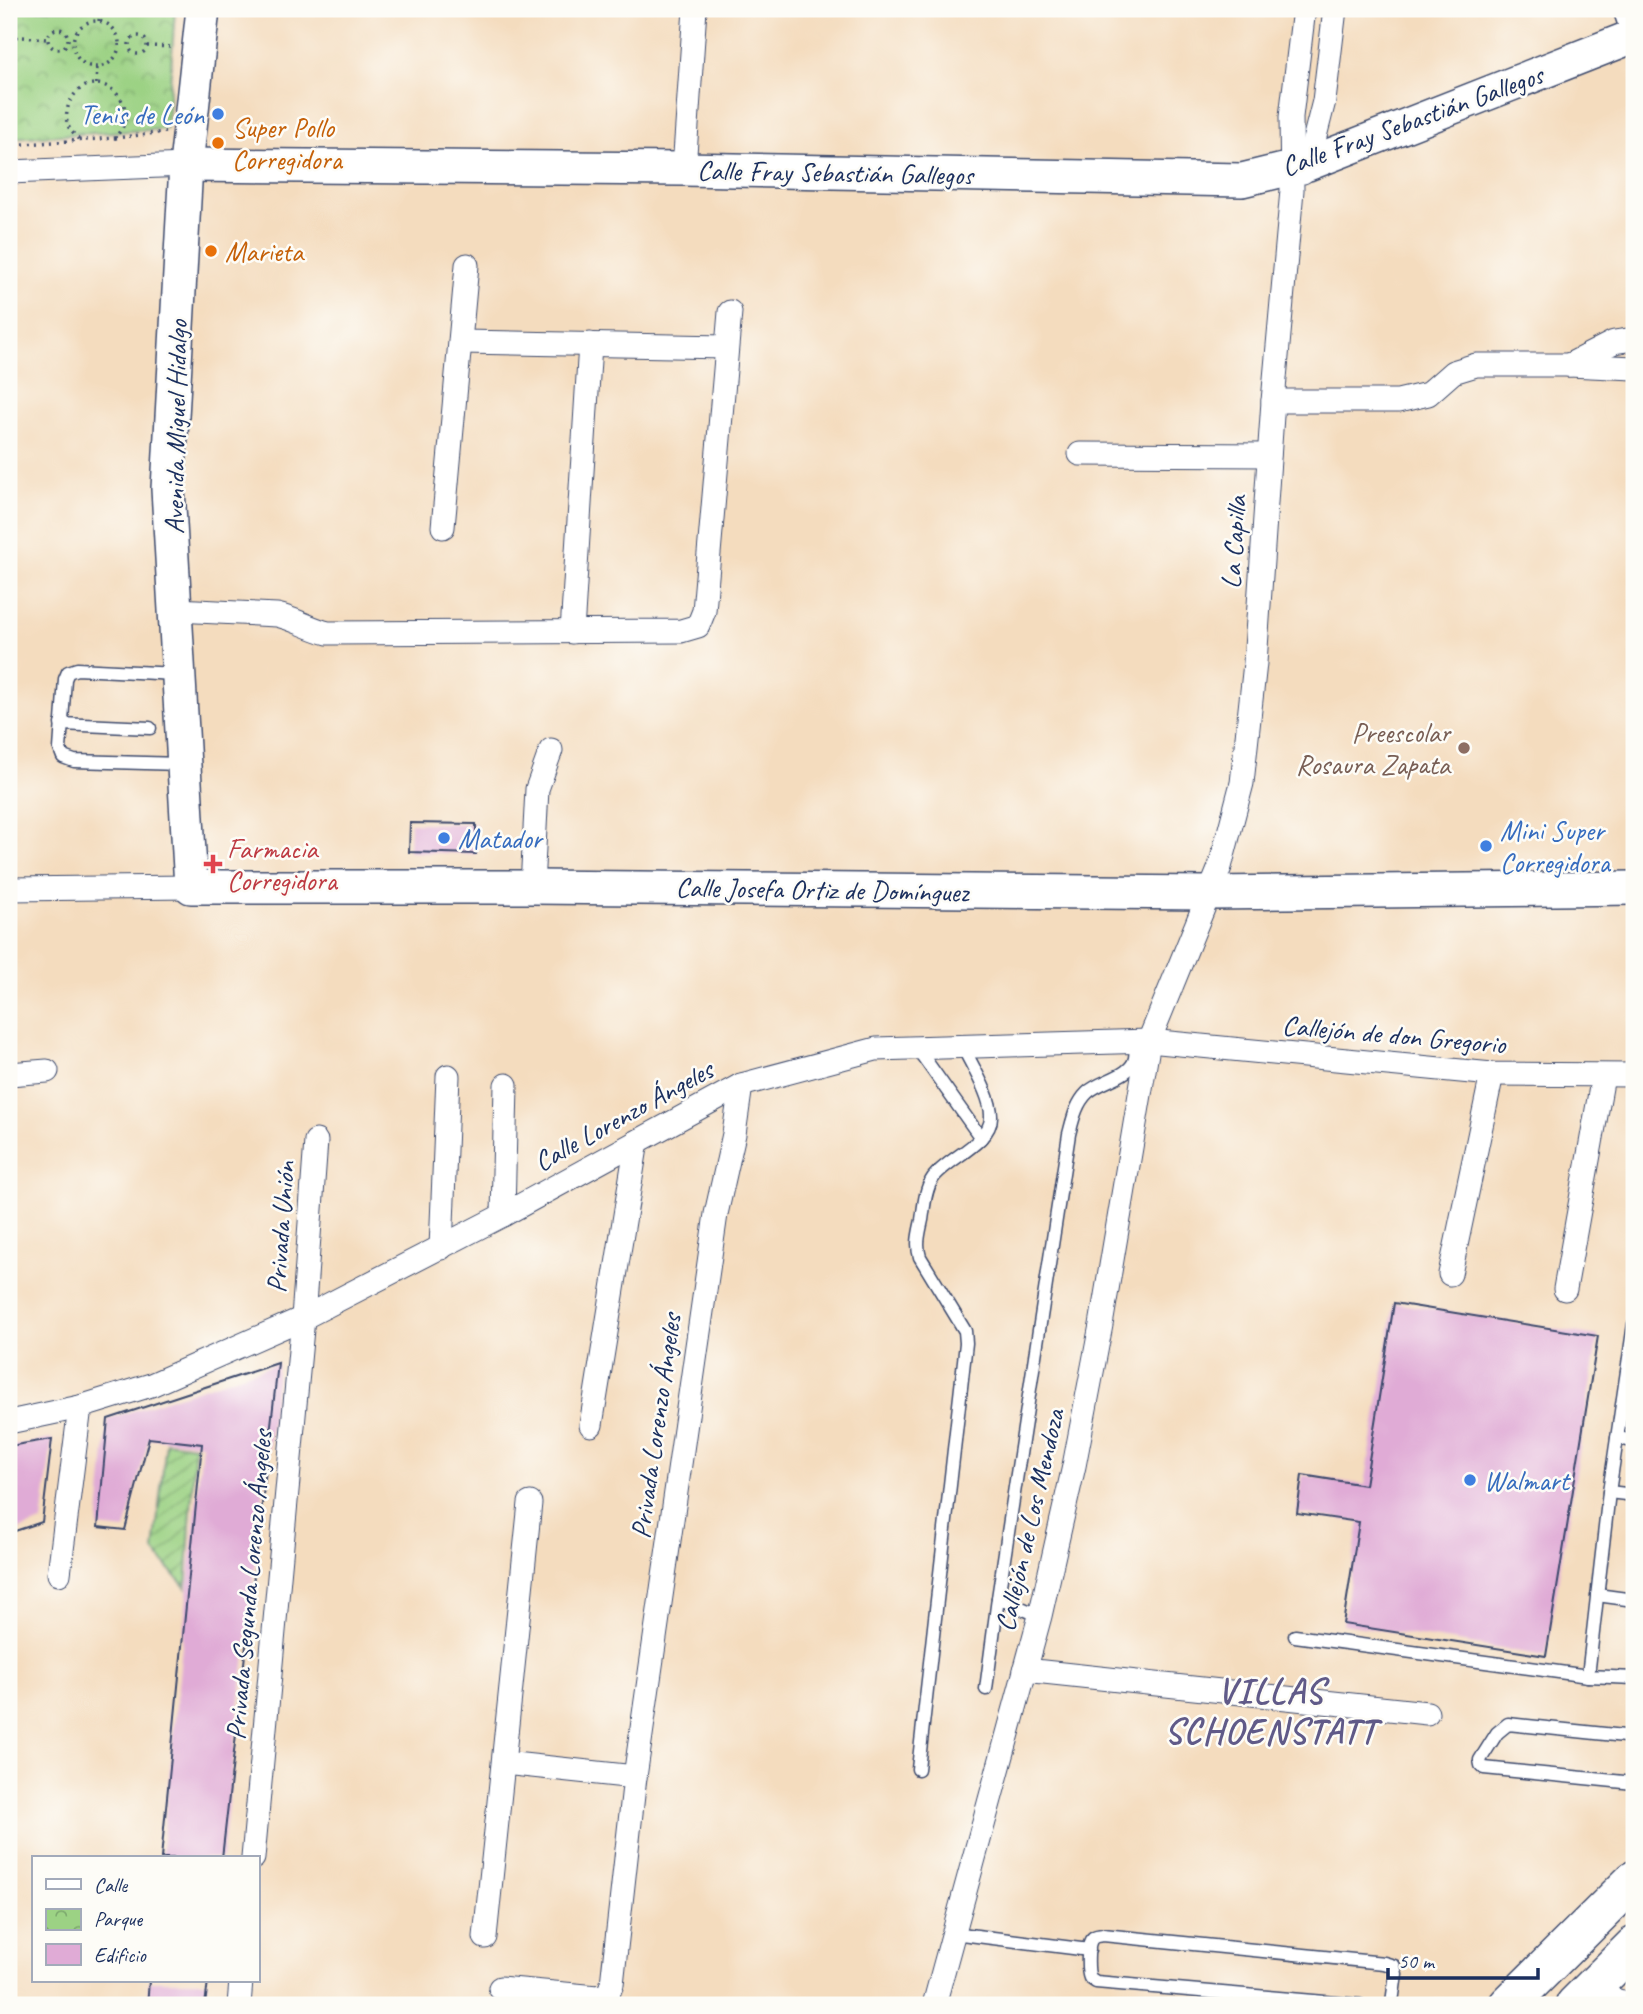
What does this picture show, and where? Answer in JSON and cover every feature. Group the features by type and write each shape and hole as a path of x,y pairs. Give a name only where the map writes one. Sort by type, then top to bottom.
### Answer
{"highway":[{"path":"1508,2005 1634,1880"},
{"path":"1582,1999 1634,1946"}],"street":[{"name":"Avenida Miguel Hidalgo","path":"191,887 168,489 186,165 202,9"},
{"path":"684,169 695,9"},
{"path":"1297,174 1290,117 1304,9"},
{"path":"1297,174 1324,101 1335,9"},
{"name":"Calle Fray Sebastián Gallegos","path":"9,172 186,165 684,169 1242,180 1297,174 1627,28"},
{"name":"La Capilla","path":"1208,893 1220,867 1242,783 1255,663 1273,401 1297,174"},
{"path":"443,527 467,265"},
{"path":"176,610 278,615 328,633 681,631 698,626 704,611 730,312"},
{"path":"1569,365 1614,342 1634,339"},
{"path":"461,342 726,347"},
{"path":"572,632 590,344"},
{"path":"1273,401 1398,401 1428,394 1453,372 1476,365 1634,368"},
{"path":"1080,454 1269,456"},
{"path":"532,887 537,789 551,750"},
{"name":"Calle Josefa Ortiz de Domínguez","path":"9,889 532,887 1208,893 1634,888"},
{"path":"1142,1041 1208,893"},
{"name":"Calle Lorenzo Ángeles","path":"9,1422 80,1407 151,1385 303,1318 441,1248 741,1085 876,1049 1142,1041"},
{"name":"Callejón de don Gregorio","path":"1142,1041 1492,1074 1634,1075"},
{"name":"Callejón de Los Mendoza","path":"934,2005 1040,1616 1074,1466 1142,1041"},
{"path":"9,1074 47,1071"},
{"path":"1450,1274 1492,1074"},
{"path":"441,1248 448,1076"},
{"path":"1564,1289 1603,1076"},
{"path":"503,1215 506,1085"},
{"name":"Privada Lorenzo Ángeles","path":"499,1988 597,1997 608,1994 612,1984 635,1777 716,1214 734,1134 741,1085"},
{"name":"Privada Unión","path":"303,1318 316,1140"},
{"path":"591,1425 637,1140"},
{"name":"Privada Segunda Lorenzo Ángeles","path":"253,1856 303,1318"},
{"path":"60,1574 80,1407"},
{"path":"485,1937 530,1503"},
{"path":"1025,1670 1427,1713"},
{"path":"504,1763 635,1777"},
{"path":"239,2005 242,1982"},
{"path":"1582,1999 1632,2005"}],"lane":[{"path":"180,675 77,668 68,672 65,679 60,749 63,757 74,761 184,764"},
{"path":"61,724 150,728"},
{"path":"986,1689 1069,1134 1075,1112 1087,1093 1105,1081 1126,1073 1132,1066 1142,1041"},
{"path":"918,1769 966,1343 965,1331 920,1257 917,1245 928,1187 933,1178 981,1138 990,1126 992,1115 987,1098 963,1047"},
{"path":"917,1048 981,1138"},
{"path":"1588,1676 1609,1492 1617,1438 1629,1391 1634,1324"},
{"path":"1617,1438 1634,1441"},
{"path":"1609,1492 1634,1495"},
{"path":"1597,1595 1634,1600"},
{"path":"998,1598 1040,1616"},
{"path":"1295,1636 1588,1676 1634,1678"},
{"path":"1634,1737 1508,1724 1497,1733 1480,1760 1485,1768 1634,1783"},
{"path":"953,1933 1089,1950"},
{"path":"1360,2005 1096,1982 1087,1972 1091,1940 1103,1936 1384,1963 1394,1966 1395,2004"}],"path":[{"path":"99,21 100,9"},
{"path":"47,39 50,47 58,50 65,47 71,40 79,27 99,21 111,25 117,32 120,43 116,57 97,67 82,62 75,54 71,40 59,29 51,32 47,39"},
{"path":"9,36 47,39"},
{"path":"136,36 143,37 147,43 144,52 137,54 131,51 129,44 129,40 136,36"},
{"path":"120,43 129,44"},
{"path":"96,84 97,67"},
{"path":"79,140 67,125 66,106 78,90 96,84 113,90 124,104 125,122 115,138"},
{"path":"9,145 115,138 190,129"}],"green space":[{"path":"9,9 175,9 167,129 9,138"},
{"path":"166,1442 195,1446 186,1588 154,1551"}],"building":[{"path":"410,823 476,824 476,854 409,852"},
{"name":"Walmart","path":"1394,1303 1598,1336 1546,1656 1343,1624 1359,1522 1297,1513 1302,1475 1365,1485"},
{"path":"278,1363 222,1856 161,1856 202,1444 149,1438 125,1530 98,1527 108,1419"},
{"path":"52,1439 42,1522 9,1533 9,1446"},
{"path":"149,1982 208,1982 205,2005 147,2005"}],"place":[{"name":"Tenis de León","path":"218,114"},
{"name":"Super Pollo Corregidora","path":"218,143"},
{"name":"Marieta","path":"211,251"},
{"name":"Preescolar Rosaura Zapata","path":"1464,748"},
{"name":"Matador","path":"444,838"},
{"name":"Mini Super Corregidora","path":"1486,846"},
{"name":"Farmacia Corregidora","path":"213,864"},
{"name":"Walmart","path":"1470,1480"}],"district":[{"name":"VILLAS SCHOENSTATT","path":"1271,1711"}]}
